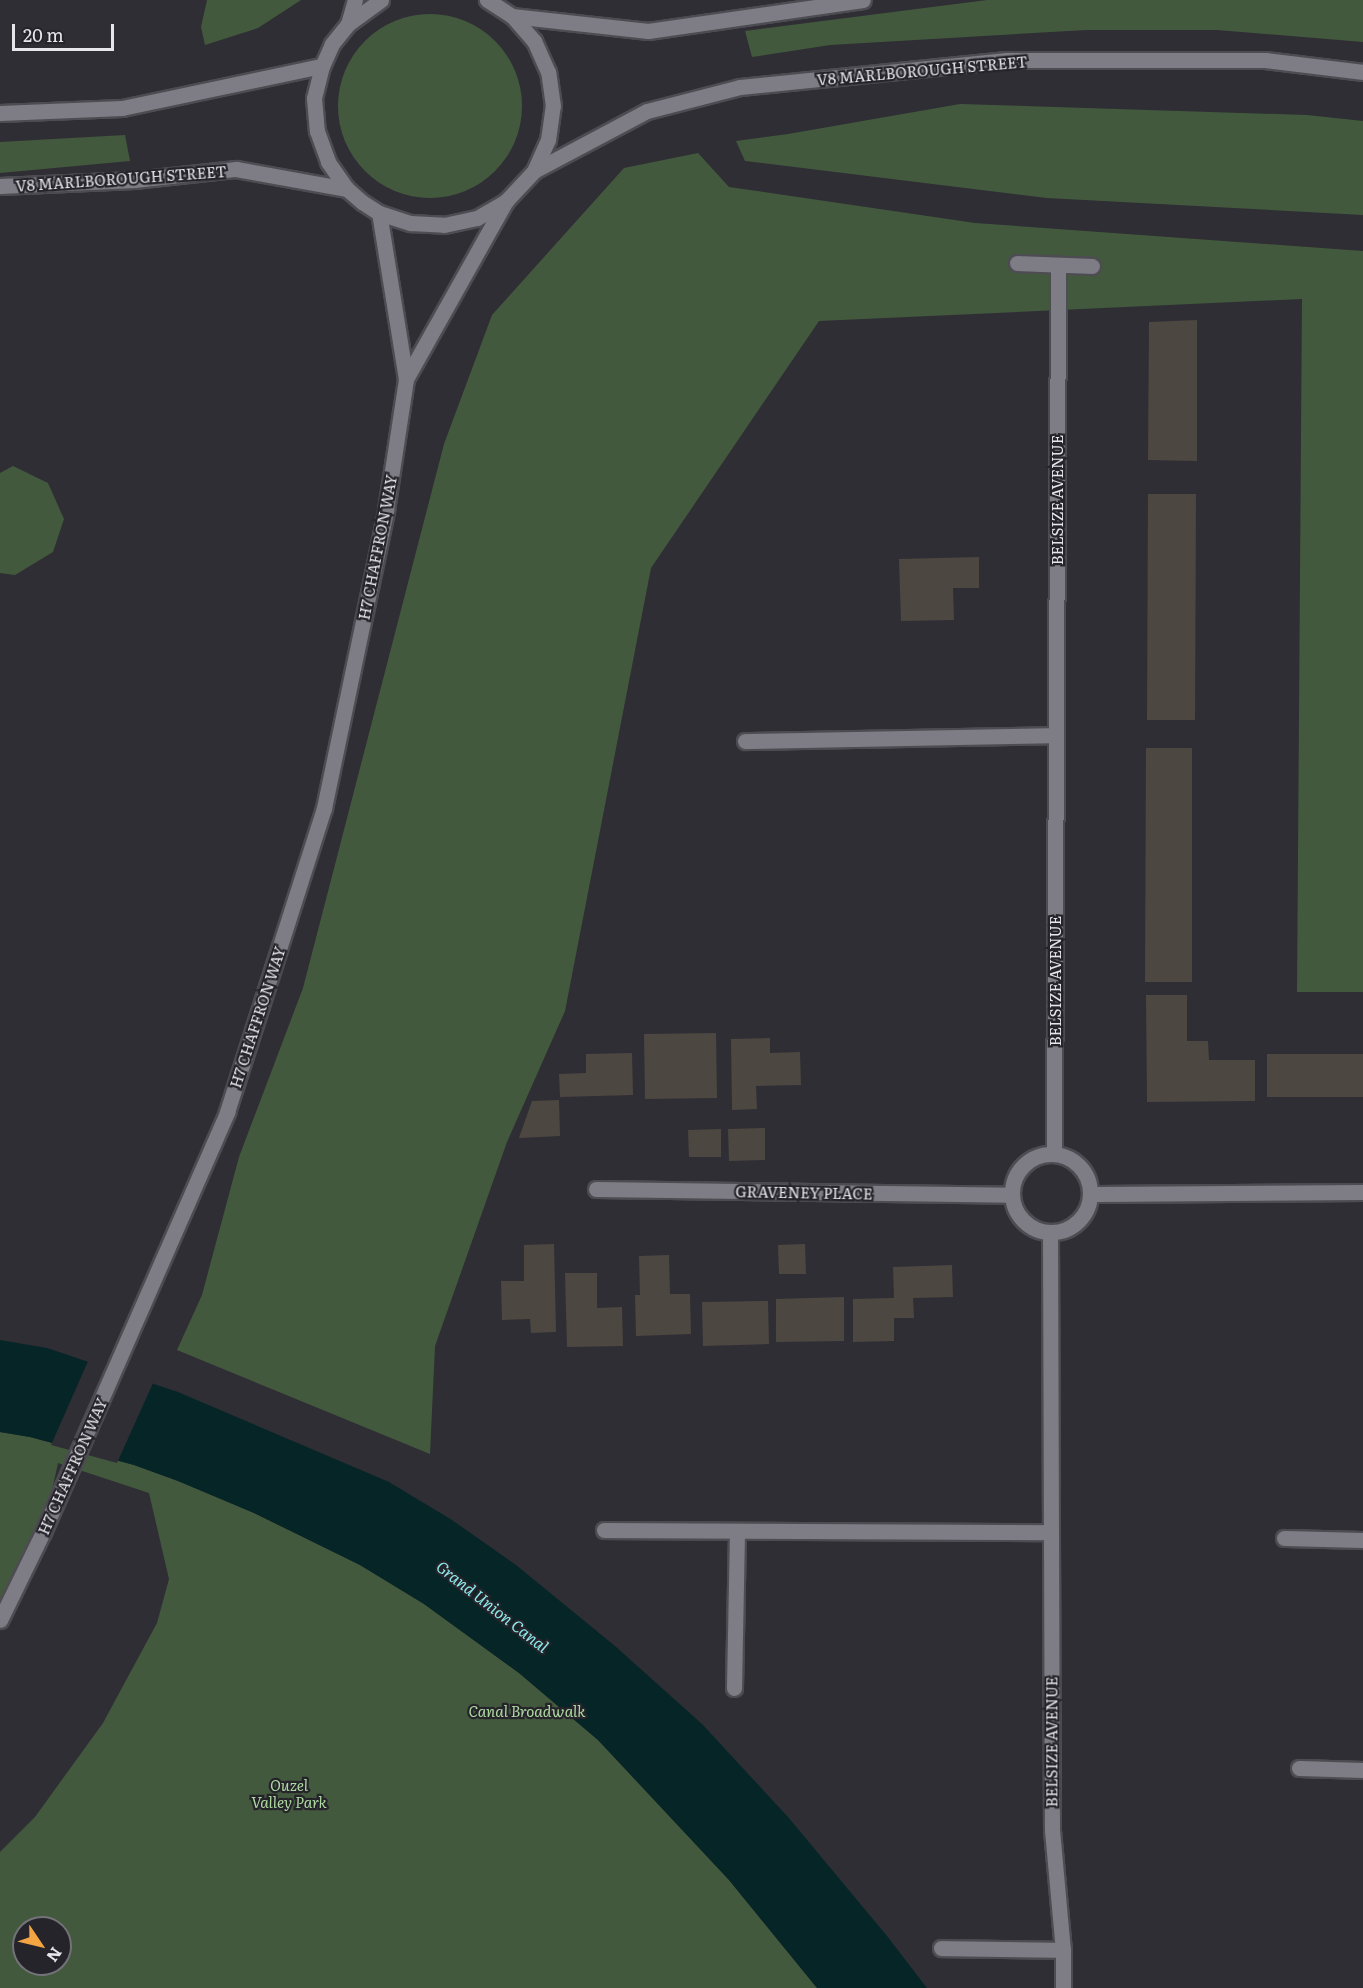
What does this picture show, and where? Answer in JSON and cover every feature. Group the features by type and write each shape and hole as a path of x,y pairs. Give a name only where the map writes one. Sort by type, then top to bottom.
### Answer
{"street":[{"path":"348,24 356,0"},
{"path":"381,0 348,24 332,44 321,66 314,98 317,131 328,162 347,189 379,213 410,223 444,225 477,218 506,201 534,171 548,140 553,106 548,72 534,41 512,16 487,0"},
{"path":"512,16 648,31 731,21 863,0"},
{"name":"V8 MARLBOROUGH STREET","path":"534,171 647,111 740,87 1007,60 1265,60 1363,72"},
{"path":"0,114 122,108 221,89 321,66"},
{"name":"V8 MARLBOROUGH STREET","path":"0,186 134,180 236,169 347,189"},
{"name":"H7 CHAFFRON WAY","path":"406,379 506,201"},
{"name":"H7 CHAFFRON WAY","path":"0,1620 43,1532 227,1112 324,808 386,510 406,379 379,213"},
{"path":"1017,263 1092,266"},
{"name":"BELSIZE AVENUE","path":"1054,1154 1058,265"},
{"path":"746,741 1055,735"},
{"path":"1054,1154 1076,1162 1088,1182 1090,1194 1082,1216 1074,1225 1050,1232 1028,1225 1020,1217 1011,1195 1019,1170 1029,1161 1054,1154"},
{"name":"GRAVENEY PLACE","path":"596,1189 1011,1195"},
{"path":"1090,1194 1363,1192"},
{"name":"BELSIZE AVENUE","path":"1050,1232 1052,1830 1063,1950 1062,1988"},
{"path":"604,1530 1050,1532"},
{"path":"734,1688 737,1532"},
{"path":"1284,1538 1363,1540"},
{"path":"1299,1768 1363,1770"},
{"path":"941,1948 1063,1950"}],"green space":[{"path":"207,0 301,0 258,28 205,45 201,27"},
{"path":"987,0 1363,0 1363,42 1217,30 1086,30 830,45 752,57 745,31"},
{"path":"430,14 465,21 495,41 515,71 522,106 515,141 495,171 465,191 430,198 395,191 365,171 345,141 338,106 345,71 365,41 395,21"},
{"path":"960,104 1307,115 1363,121 1363,215 1047,198 745,161 736,141"},
{"path":"125,135 130,161 0,173 0,142"},
{"path":"698,153 729,187 975,223 1363,251 1363,992 1297,992 1302,299 819,321 651,568 565,1011 507,1142 435,1346 430,1454 177,1350 202,1295 239,1157 303,988 444,444 492,315 624,168"},
{"path":"13,466 48,483 64,519 53,552 15,575 0,573 0,473"},
{"name":"Ouzel Valley Park","path":"0,1432 30,1437 134,1465 178,1481 254,1513 360,1565 424,1604 519,1673 598,1740 729,1880 817,1988 0,1988 0,1852 35,1817 103,1723 157,1623 169,1579 149,1493 58,1463 43,1531 0,1620"}],"water":[{"name":"Grand Union Canal","path":"0,1340 47,1348 178,1392 389,1482 452,1520 516,1565 615,1646 702,1724 788,1817 927,1988 817,1988 729,1880 598,1740 519,1673 424,1604 360,1565 254,1513 178,1481 134,1465 30,1437 0,1432"}],"pier":[{"path":"89,1359 154,1381 117,1463 51,1445"}],"building":[{"path":"1197,320 1197,461 1148,460 1149,322"},
{"path":"1148,494 1196,494 1195,720 1147,720"},
{"path":"979,557 979,588 953,588 954,620 901,621 899,559"},
{"path":"1146,748 1192,748 1192,982 1145,982"},
{"path":"1146,995 1187,995 1187,1041 1208,1041 1209,1060 1255,1060 1255,1101 1147,1102"},
{"path":"716,1033 717,1098 645,1099 644,1034"},
{"path":"770,1038 770,1053 800,1052 801,1085 756,1086 757,1109 732,1110 731,1039"},
{"path":"632,1053 633,1095 560,1097 559,1074 586,1073 586,1054"},
{"path":"1267,1054 1363,1054 1363,1097 1267,1097"},
{"path":"559,1100 560,1136 519,1138 532,1101"},
{"path":"765,1128 765,1160 729,1161 728,1129"},
{"path":"721,1129 721,1157 689,1157 688,1130"},
{"path":"554,1244 556,1332 531,1333 530,1319 502,1320 501,1281 524,1281 524,1245"},
{"path":"805,1244 806,1274 779,1274 778,1245"},
{"path":"669,1255 670,1294 690,1294 691,1334 636,1336 635,1295 640,1295 639,1256"},
{"path":"952,1265 953,1297 913,1298 914,1318 894,1318 894,1341 853,1342 853,1299 894,1298 893,1267"},
{"path":"565,1273 597,1273 597,1308 622,1307 623,1346 567,1347"},
{"path":"844,1297 844,1341 776,1342 776,1299"},
{"path":"768,1301 769,1344 703,1346 702,1302"}],"park label":[{"name":"Canal Broadwalk","path":"527,1711"}]}
